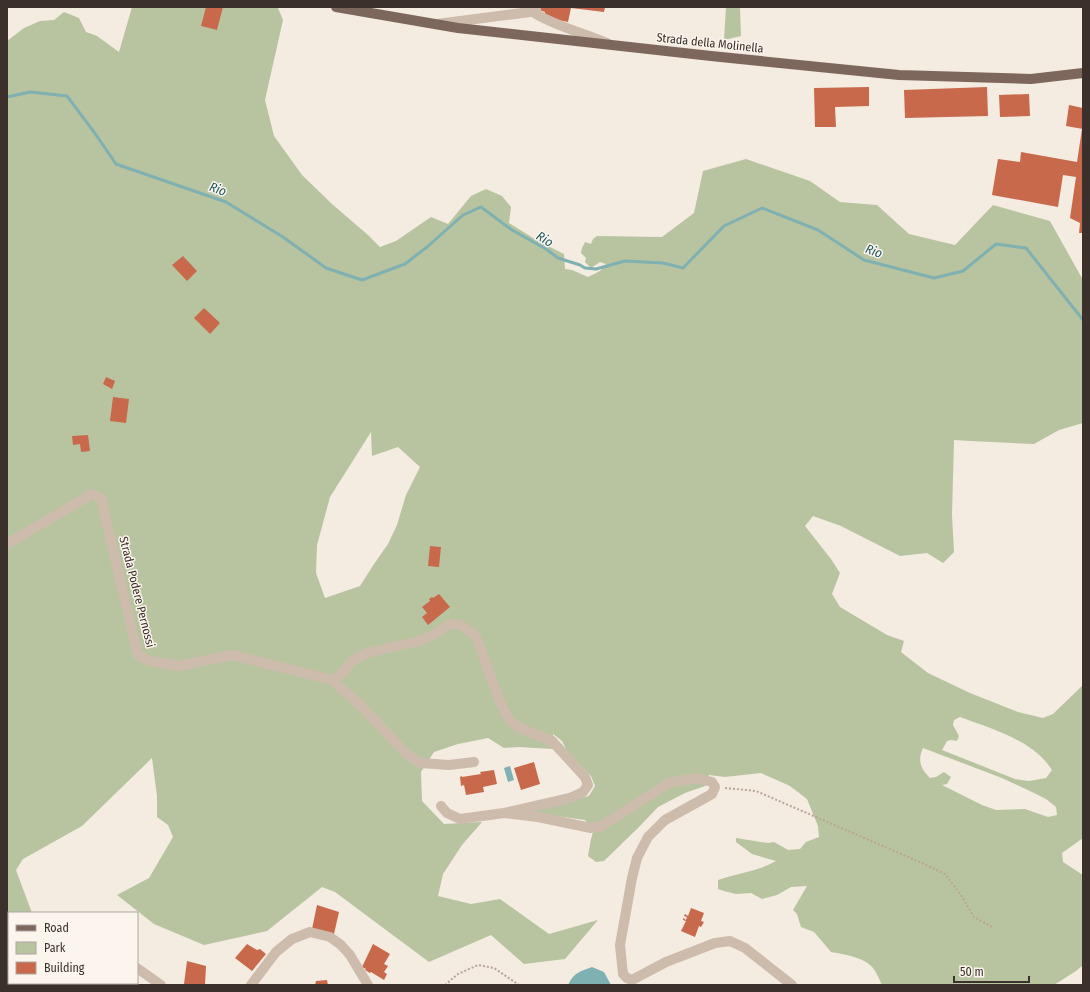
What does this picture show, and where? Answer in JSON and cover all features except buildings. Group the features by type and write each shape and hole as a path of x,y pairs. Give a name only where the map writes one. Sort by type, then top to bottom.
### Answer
{"main road":[{"name":"Strada della Molinella","path":"336,7 458,28 711,56 899,74 1031,79 1083,73"}],"street":[{"path":"434,24 530,12 535,7"},
{"path":"535,7 536,14 549,22 612,45"},
{"name":"Strada Podere Pernossi","path":"7,544 92,494 102,499 138,655 150,662 179,666 232,655 332,680"},
{"path":"441,806 447,813 460,819 504,813 570,798 583,792 588,785 585,777 552,741 522,729 510,722 500,702 476,636 459,624 449,624 435,634 419,641 367,653 352,661 337,678 332,680 360,705 413,759 421,763 449,765 474,762"},
{"path":"504,813 538,817 591,828 600,827 669,783 696,778 712,782 716,787 712,794 665,820 648,837 637,858 620,945 623,974 632,980 697,946 730,941 745,948 792,985"},
{"path":"251,985 276,952 292,939 310,932 330,937 341,945 350,956 368,985"},
{"path":"138,969 161,985"}],"path":[{"path":"716,787 756,791 945,874 974,917 994,928"},
{"path":"445,985 458,974 478,965 494,968 519,985"}],"green space":[{"path":"132,7 278,8 283,20 265,100 274,136 302,175 380,247 396,241 431,217 448,224 471,196 486,189 502,196 511,207 509,223 538,241 564,254 565,269 572,270 588,277 600,271 606,264 600,262 591,268 585,262 586,258 581,253 585,242 591,244 593,239 597,236 662,237 694,213 703,171 746,159 810,181 840,202 877,205 909,234 955,245 993,205 1050,221 1083,280 1083,423 1059,430 1034,444 954,440 952,515 954,552 943,563 927,553 900,556 841,526 813,516 805,526 840,573 832,594 840,607 887,635 904,641 901,652 928,673 970,693 1018,712 1043,718 1053,714 1083,685 1083,838 1062,853 1063,862 1083,875 1083,965 1054,985 882,985 876,972 870,965 854,957 831,952 814,932 801,927 797,914 793,910 807,886 791,887 777,895 762,899 751,893 736,894 718,889 718,880 755,870 776,861 752,854 736,842 736,838 768,843 774,842 788,850 800,849 806,842 819,837 818,826 807,799 790,786 761,773 725,777 709,775 705,786 685,793 658,807 604,861 596,862 588,856 593,832 585,820 521,811 589,796 595,786 591,776 567,751 562,741 553,734 553,749 518,747 504,748 488,738 458,744 434,752 421,772 422,801 444,824 482,822 462,845 443,874 438,896 471,904 500,899 549,934 598,920 565,959 524,964 491,935 429,962 335,892 322,887 267,931 204,945 154,924 117,895 149,878 173,837 168,825 157,817 157,796 152,758 82,826 23,859 16,870 32,912 8,912 7,937 7,41 24,28 40,21 54,20 64,12 79,18 86,32 97,36 119,52","holes":["371,432 372,456 398,447 420,467 406,495 397,525 388,544 360,586 325,598 316,573 317,545 330,497","960,717 998,731 1023,743 1044,760 1052,770 1046,778 1029,781 1015,779 942,750 947,741 957,741 959,736 953,725 954,720","923,748 1002,778 1046,799 1056,807 1057,815 1048,817 1025,809 996,810 982,805 942,785 947,784 951,777 944,772 936,777 930,778 922,768 920,761"]},
{"path":"726,7 740,7 741,36 724,40"}],"water":[{"path":"510,766 514,780 508,782 504,768"},
{"path":"592,967 604,972 611,985 568,985 575,975"}],"waterway":[{"name":"Rio","path":"7,97 30,92 67,96 116,164 226,202 283,237 326,268 362,280 405,264 427,247 463,215 481,207 512,230 546,249 558,258 585,268 596,269 625,261 663,263 683,268 724,226 762,208 818,230 864,260 934,278 963,271 996,244 1026,248 1083,320"}]}
